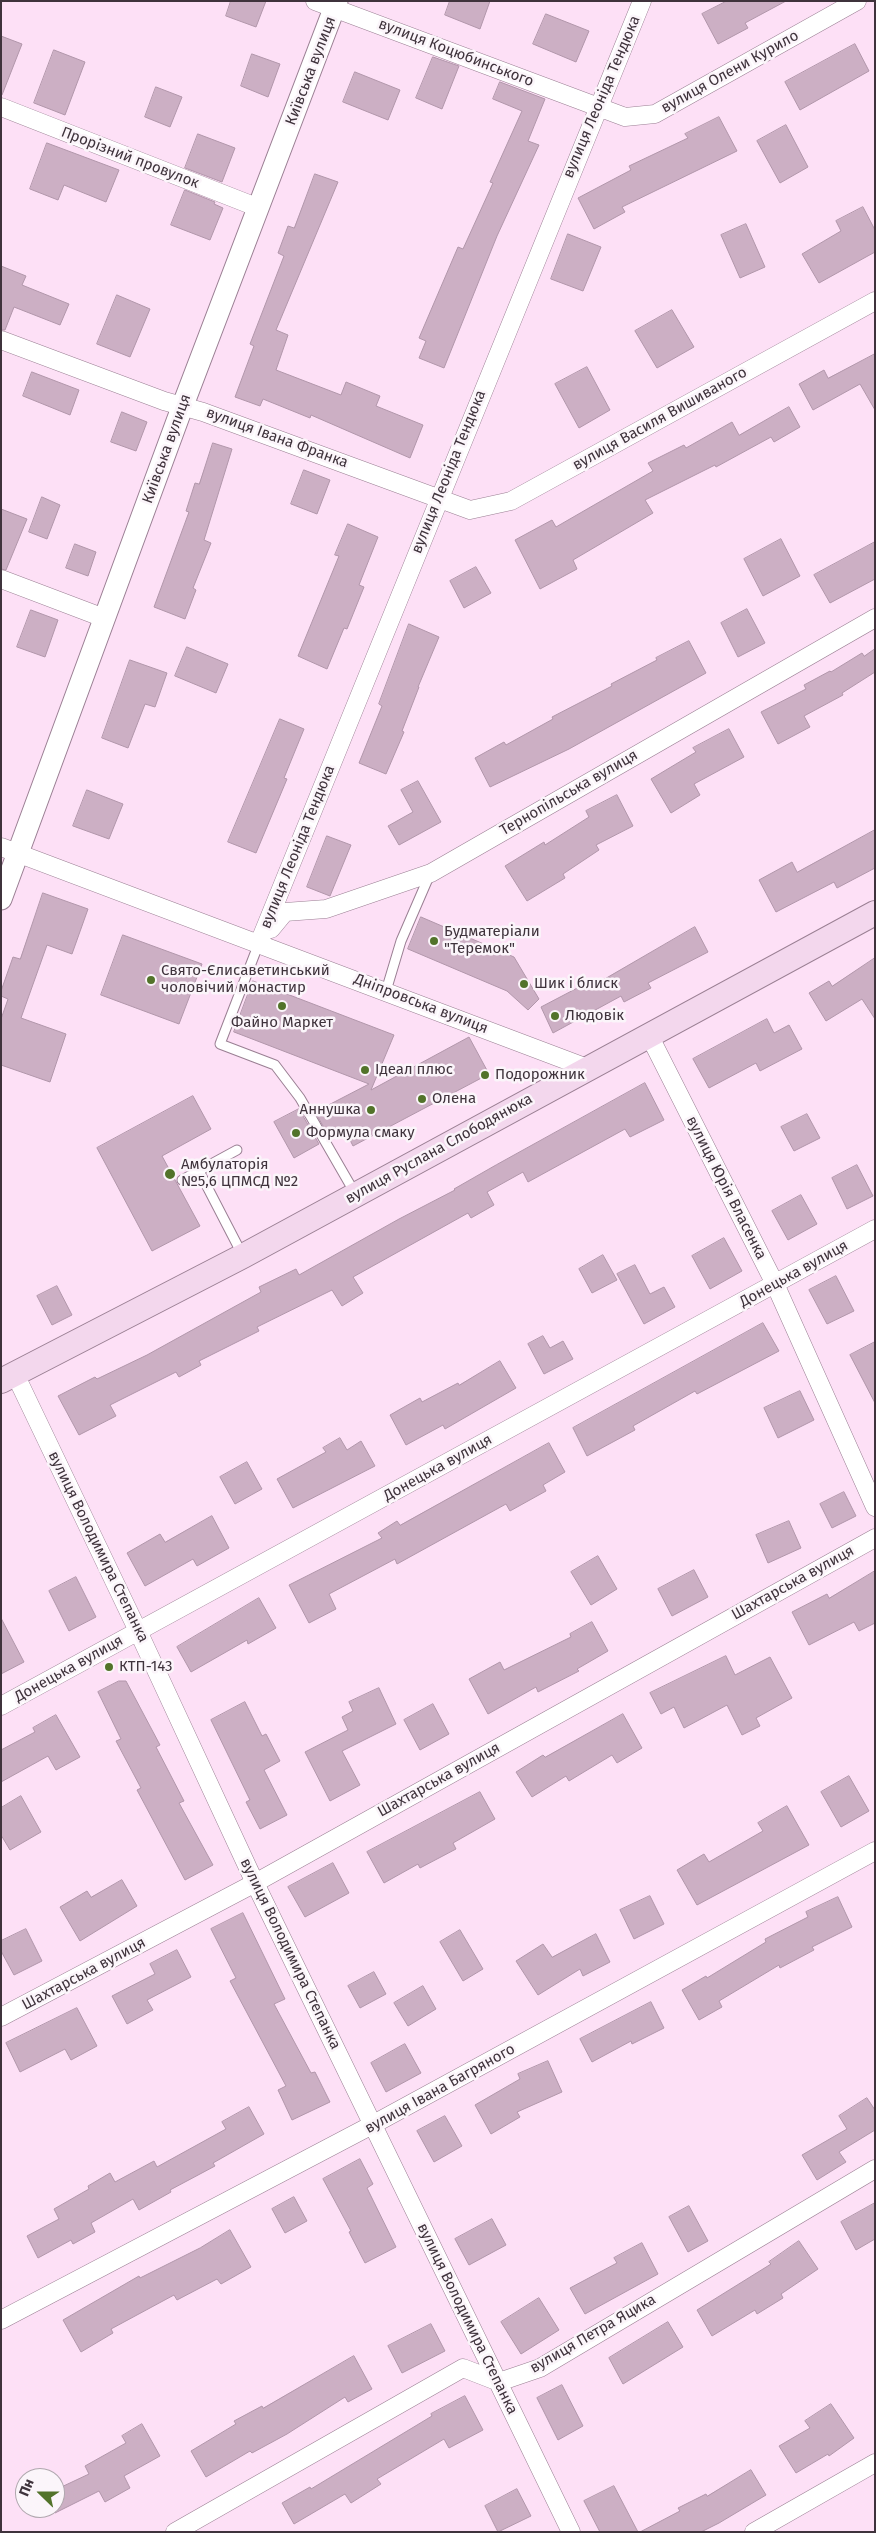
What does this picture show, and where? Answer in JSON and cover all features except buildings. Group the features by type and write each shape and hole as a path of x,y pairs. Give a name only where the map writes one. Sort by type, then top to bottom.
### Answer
{"main road":[{"name":"вулиця Руслана Слободянюка","path":"8,1377 356,1196 587,1068 875,913"}],"street":[{"name":"вулиця Леоніда Тендюка","path":"259,943 597,107 642,1"},
{"name":"вулиця Олени Курило","path":"597,107 625,117 655,114 857,1"},
{"name":"вулиця Коцюбинського","path":"329,4 597,107"},
{"name":"Київська вулиця","path":"1,899 10,849 104,618 259,208 329,4"},
{"name":"Прорізний провулок","path":"1,107 259,208"},
{"name":"вулиця Василя Вишиваного","path":"439,497 470,510 511,501 875,301"},
{"name":"вулиця Івана Франка","path":"1,340 164,401 183,405 439,497"},
{"path":"1,579 104,618"},
{"name":"Тернопільська вулиця","path":"259,943 285,912 326,909 431,873 875,618"},
{"name":"Дніпровська вулиця","path":"10,849 587,1068"},
{"name":"вулиця Юрія Власенка","path":"650,1035 775,1284 875,1507"},
{"name":"Донецька вулиця","path":"1,1706 875,1229"},
{"name":"вулиця Володимира Степанка","path":"8,1377 138,1631 255,1883 571,2532"},
{"name":"Шахтарська вулиця","path":"1,2017 255,1883 875,1538"},
{"name":"вулиця Івана Багряного","path":"1,2320 372,2125 875,1852"},
{"name":"вулиця Петра Яцика","path":"499,2382 540,2368 875,2169"},
{"path":"175,2532 463,2368 499,2382"},
{"path":"754,2532 875,2463"}],"lane":[{"path":"386,991 401,941 431,873"},
{"path":"259,943 220,1044 275,1065 300,1098 356,1196"},
{"path":"182,1180 237,1150"},
{"path":"199,1171 243,1256"}],"place":[{"name":"Будматеріали \"Теремок\"","path":"434,941"},
{"name":"Свято-Єлисаветинський чоловічий монастир","path":"151,980"},
{"name":"Шик і блиск","path":"524,984"},
{"name":"Файно Маркет","path":"282,1006"},
{"name":"Людовік","path":"555,1016"},
{"name":"Ідеал плюс","path":"365,1070"},
{"name":"Подорожник","path":"485,1075"},
{"name":"Олена","path":"422,1099"},
{"name":"Аннушка","path":"371,1110"},
{"name":"Формула смаку","path":"296,1133"},
{"name":"Амбулаторія №5,6 ЦПМСД №2","path":"170,1174"},
{"name":"КТП-143","path":"109,1667"}]}
